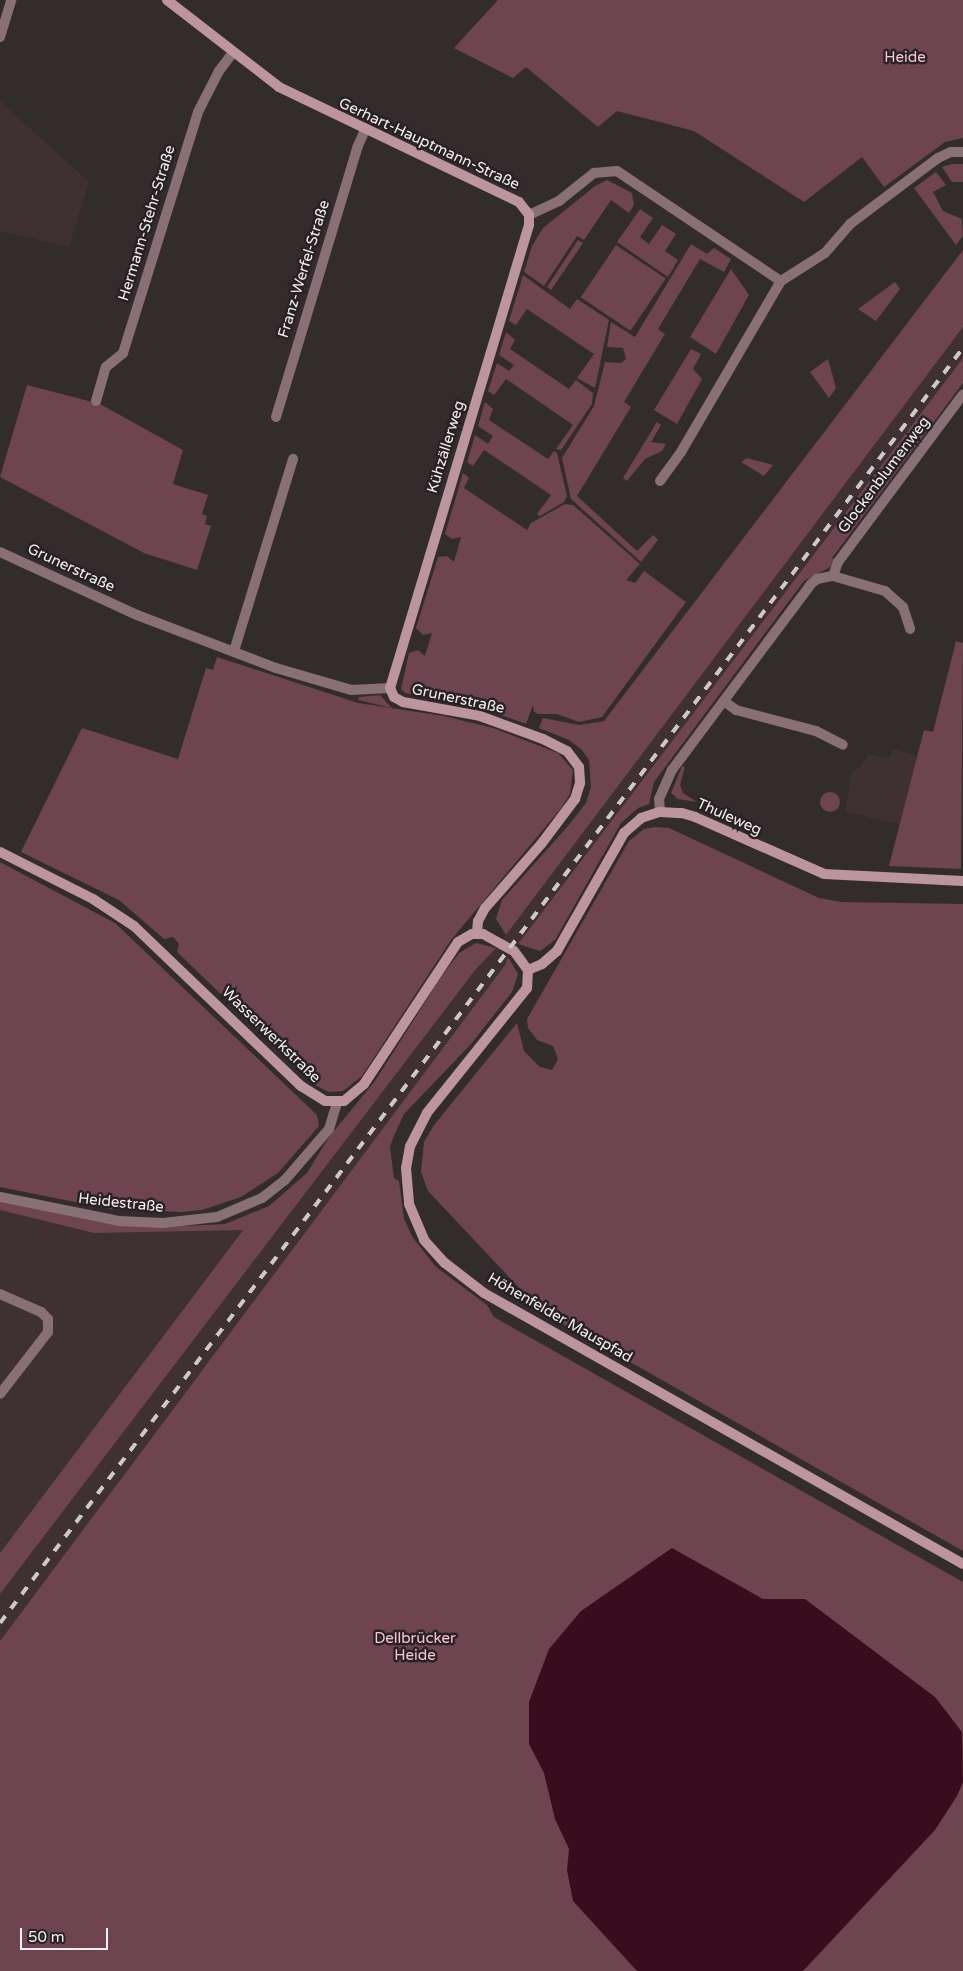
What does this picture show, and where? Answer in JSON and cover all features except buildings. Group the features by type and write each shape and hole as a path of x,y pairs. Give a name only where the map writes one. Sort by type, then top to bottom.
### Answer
{"street":[{"path":"0,37 11,0"},
{"name":"Gerhart-Hauptmann-Straße","path":"167,0 232,54 286,92 518,202 529,215"},
{"name":"Hermann-Stehr-Straße","path":"96,401 106,367 124,353 198,112 219,71 232,54"},
{"name":"Franz-Werfel-Straße","path":"276,417 357,148 365,130"},
{"path":"660,482 681,452 781,281 825,253 850,224 938,158 951,152 963,152"},
{"path":"529,215 559,201 594,173 617,171 781,281"},
{"name":"Kühzällerweg","path":"390,688 529,225 529,215"},
{"name":"Glockenblumenweg","path":"833,576 838,562 963,394"},
{"path":"234,651 292,459"},
{"name":"Grunerstraße","path":"0,552 137,615 234,651 351,690 390,688 394,697 403,702 480,716 543,739 567,750 579,767 580,783 575,799 542,844 485,908 478,921 477,933"},
{"path":"660,812 659,799 672,770 811,584 817,579 833,576 885,592 903,607 910,629"},
{"path":"724,701 736,710 816,731 843,745"},
{"name":"Thuleweg","path":"528,970 542,964 557,951 624,833 641,818 660,812 682,813 695,817 824,874 963,881"},
{"name":"Wasserwerkstraße","path":"0,852 94,899 121,916 176,964 301,1086 318,1099 337,1102"},
{"path":"337,1102 350,1097 364,1084 455,946 477,933 500,941 519,955 528,970"},
{"name":"Höhenfelder Mauspfad","path":"528,970 529,982 524,993 432,1105 413,1136 407,1156 408,1193 412,1215 424,1240 445,1263 484,1292 963,1564"},
{"name":"Heidestraße","path":"0,1197 73,1213 134,1222 180,1222 217,1217 262,1198 286,1180 329,1129 337,1102"},
{"path":"0,1294 41,1312 48,1319 48,1332 0,1394"}],"shaded area":[{"path":"0,101 89,182 69,247 0,231"},
{"path":"963,327 963,358 508,957 505,965 0,1641 0,1594 476,969 496,948"},
{"path":"892,749 918,756 900,825 845,811 852,771 860,767 869,754 889,759"},
{"path":"0,1210 94,1233 243,1229 0,1553"},
{"path":"672,1548 763,1599 805,1599 935,1697 962,1732 963,1782 957,1796 935,1830 803,1971 637,1971 573,1901 567,1870 569,1849 555,1819 544,1773 529,1744 529,1702 549,1649 581,1611"}],"green space":[{"name":"Heide","path":"498,0 963,0 963,138 945,142 884,187 862,157 804,202 694,131 617,111 598,127 526,67 513,78 454,48"},
{"path":"952,164 963,164 963,182 952,182 942,167"},
{"path":"936,172 946,185 933,192 943,211 962,219 963,236 956,245 914,188"},
{"path":"607,180 632,193 634,205 629,213 611,200 584,240 577,236 544,286 524,272 532,246 543,228 595,186"},
{"path":"640,209 653,218 640,237 649,244 662,225 676,234 665,251 678,260 668,277 617,242"},
{"path":"578,240 583,243 551,290 547,287"},
{"path":"691,244 707,254 714,248 731,259 724,272 700,259 658,329 665,334 624,402 631,407 577,496 637,551 653,535 658,540 641,562 571,499 562,458 594,406 605,362 621,363 626,359 623,348 607,347 611,322 635,337"},
{"path":"616,245 666,279 631,331 581,297"},
{"path":"963,250 963,327 506,935 496,919 502,900 568,826 586,803 591,787 589,760 582,750 569,740 539,728 543,718 579,725 604,721"},
{"path":"731,269 749,295 716,354 690,337"},
{"path":"523,275 570,309 577,299 609,320 595,388 577,378 594,354 527,309 516,325 509,321"},
{"path":"895,282 900,289 876,321 858,309"},
{"path":"506,332 515,340 510,349 569,389 576,380 593,393 592,404 561,450 556,449 573,425 506,379 494,395 488,391 497,363 509,371 514,365 499,355"},
{"path":"691,349 701,354 693,369 702,379 677,424 654,410"},
{"path":"963,358 963,383 832,558 836,561 832,566 804,581 654,782 649,804 638,808 621,823 555,940 540,951 518,944"},
{"path":"828,359 836,388 829,398 810,372"},
{"path":"27,385 100,404 183,450 173,484 208,495 202,514 207,516 205,524 211,526 197,570 144,553 0,477"},
{"path":"485,402 493,409 489,420 548,459 554,451 557,453 567,496 564,502 540,516 537,514 551,495 484,450 473,466 467,462 475,435 488,444 493,436 478,426"},
{"path":"657,422 661,425 651,442 666,444 662,451 645,459 627,481 623,478"},
{"path":"747,458 773,465 764,476 741,462"},
{"path":"463,473 469,478 464,488 527,530 531,523 565,504 573,505 640,564 626,580 635,583 644,571 686,602 602,717 579,722 557,714 539,714 534,712 533,705 526,724 482,708 405,693 401,689 409,653 418,650 425,656 432,633 423,635 416,628 438,557 447,556 454,562 461,537 452,539 445,534"},
{"path":"956,641 963,643 961,869 889,866 924,730 933,732"},
{"path":"217,657 358,703 444,716 493,728 558,753 573,770 570,794 562,807 451,940 362,1076 343,1091 329,1092 317,1086 177,952 179,944 173,937 164,939 119,900 21,852 82,728 178,759 206,668 213,670"},
{"path":"380,695 392,708 358,700 359,697"},
{"path":"682,766 685,767 680,785 683,793 697,802 678,799 671,793"},
{"path":"826,792 834,792 840,798 840,806 834,812 826,812 820,806 820,798"},
{"path":"655,827 669,828 819,898 842,902 963,904 963,1551 542,1312 428,1191 421,1172 424,1142 434,1125 517,1023 524,1051 540,1067 552,1070 558,1059 553,1046 537,1040 528,1028 527,1019 629,841 644,829"},
{"path":"0,862 115,923 317,1115 319,1126 278,1173 241,1197 202,1210 182,1212 110,1209 0,1187"},
{"path":"476,943 496,948 476,969 0,1594 0,1553 243,1230 94,1233 0,1210 0,1201 99,1222 163,1227 225,1224 269,1206 307,1173 329,1137 375,1081 441,977 459,953"},
{"name":"Dellbrücker Heide","path":"508,957 518,974 512,992 471,1044 404,1114 393,1138 390,1147 394,1178 399,1181 404,1219 413,1238 436,1267 487,1305 494,1317 963,1582 963,1971 0,1971 0,1641 505,965"}],"railway":[{"path":"0,1623 963,348"}]}
